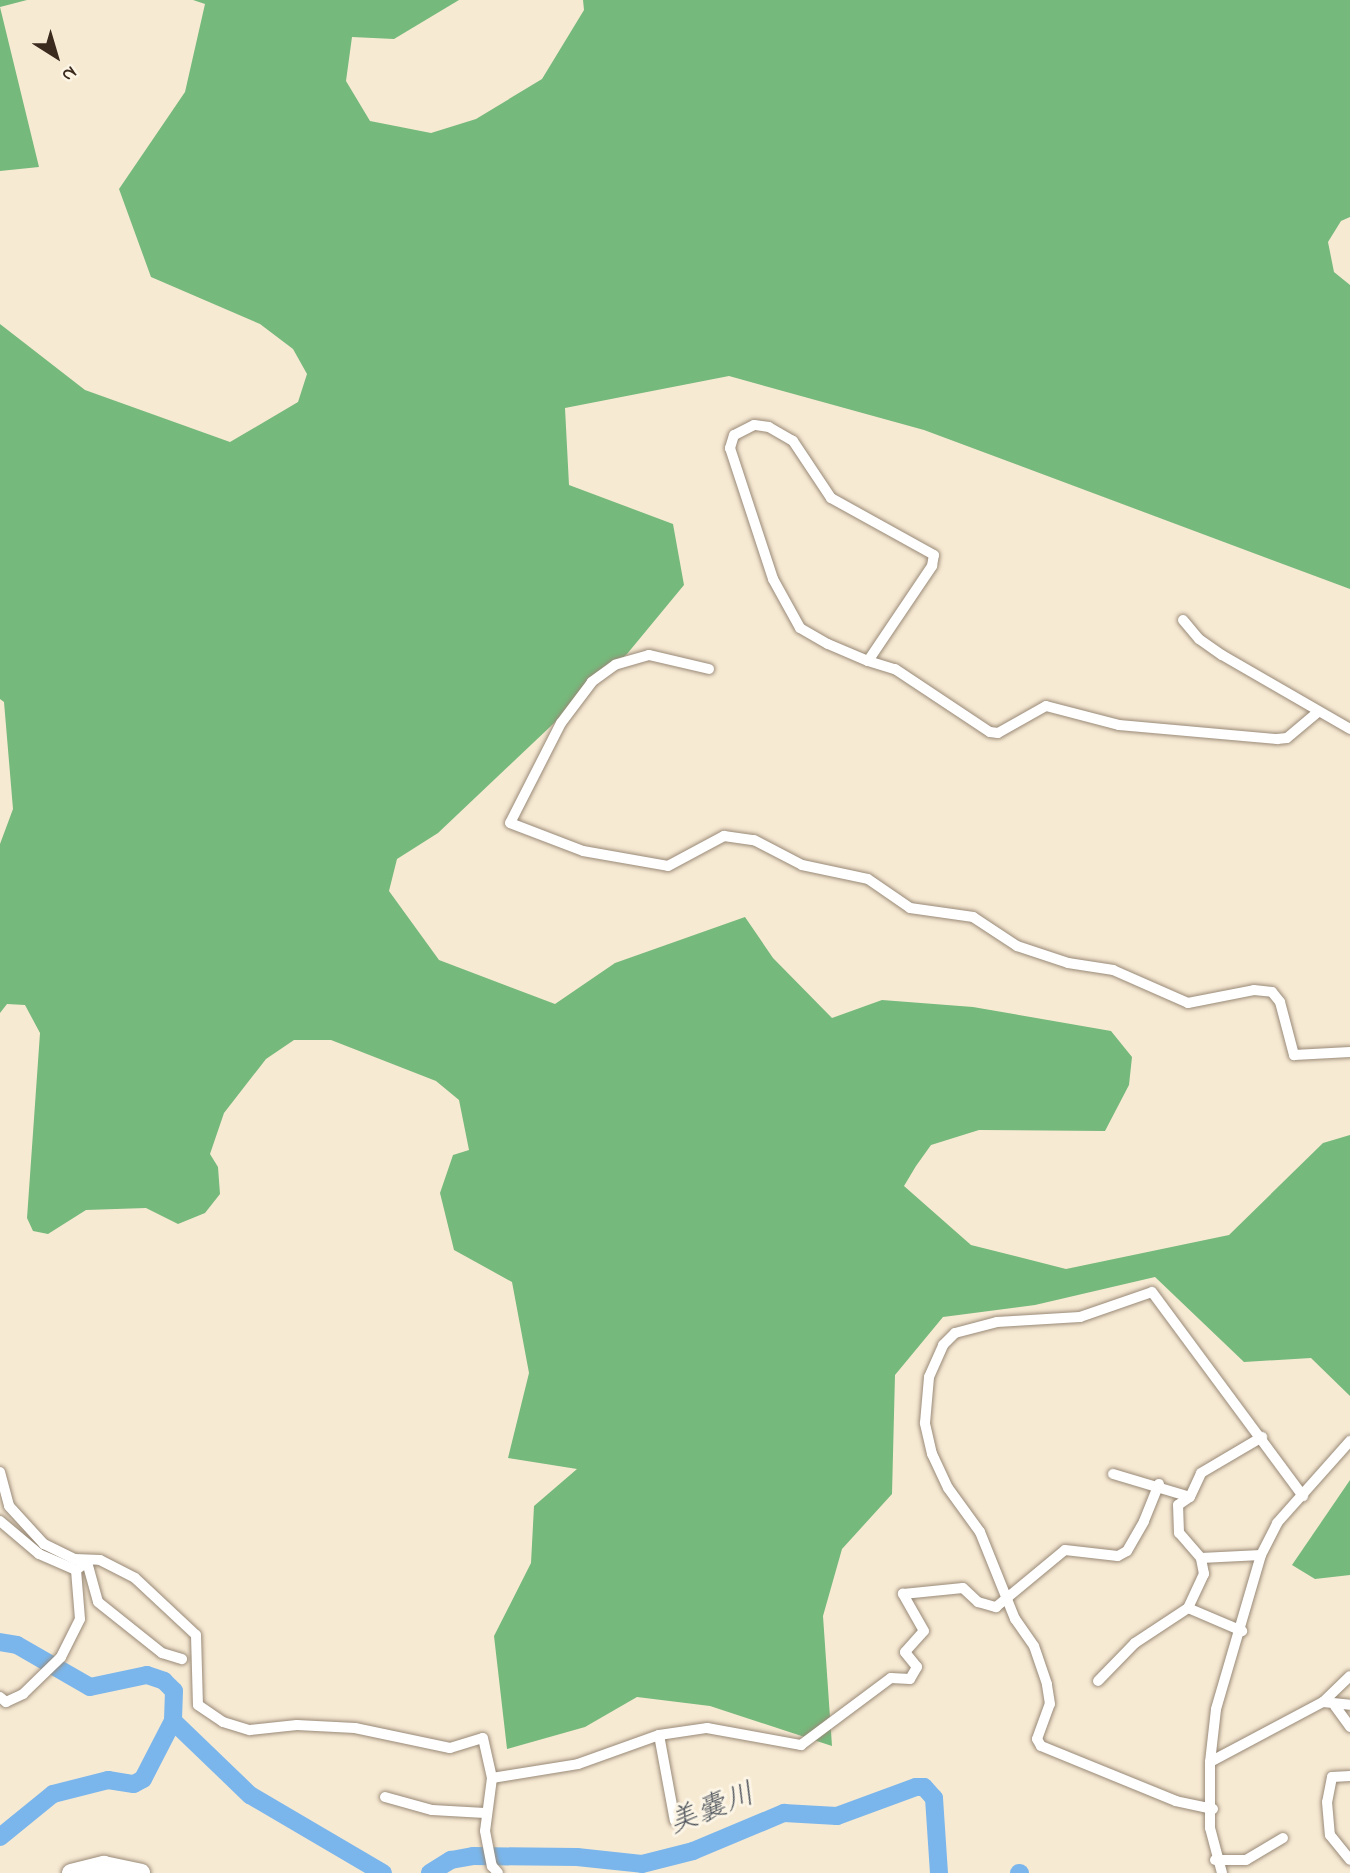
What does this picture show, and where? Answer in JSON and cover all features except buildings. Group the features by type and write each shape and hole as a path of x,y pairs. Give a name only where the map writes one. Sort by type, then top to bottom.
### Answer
{"main road":[{"path":"71,1873 104,1866 141,1873"}],"street":[{"path":"868,661 932,566 934,555 831,498 793,441 769,428 754,425 734,435 730,448 734,462 784,604 800,628 868,661 895,669 957,711 998,733 1046,706 1119,725 1277,739 1287,738 1317,713"},
{"path":"1183,620 1199,639 1317,713 1350,729"},
{"path":"709,669 649,655 615,664 592,681 561,723 510,823 583,851 668,866 724,836 754,840 802,864 868,879 910,908 973,917 1017,946 1068,963 1113,970 1188,1003 1254,990 1272,992 1280,1002 1294,1055 1350,1052"},
{"path":"1213,1809 1176,1801 1041,1746 1037,1739 1050,1704 1047,1684 1034,1646 1007,1600 980,1532 948,1488 932,1454 925,1423 934,1362 956,1333 997,1322 1080,1317 1152,1292 1262,1437 1303,1496"},
{"path":"1098,1681 1135,1643 1188,1608 1204,1574 1201,1558 1179,1532 1178,1505 1190,1497 1201,1473 1262,1437"},
{"path":"1222,1873 1215,1860 1210,1828 1213,1809 1210,1762 1216,1709 1242,1631 1261,1555 1277,1523 1350,1441"},
{"path":"0,1472 9,1506 19,1521 60,1554 87,1562 100,1560 135,1578 197,1635 198,1705 223,1722 250,1730 297,1725 355,1728 450,1748 483,1738 492,1778 485,1813 485,1831 488,1854 498,1873"},
{"path":"1113,1474 1158,1484 1190,1497"},
{"path":"492,1778 578,1764 659,1735 707,1728 801,1745 891,1678 910,1678 917,1667 905,1652 924,1631 903,1594 963,1588 978,1602 996,1606 1007,1600 1065,1550 1118,1556 1126,1551 1158,1484"},
{"path":"0,1521 39,1554 76,1570"},
{"path":"1201,1558 1261,1555"},
{"path":"76,1570 87,1562"},
{"path":"87,1562 98,1602 162,1653 182,1658"},
{"path":"0,1697 6,1702 38,1680 61,1657 80,1619 76,1570"},
{"path":"1188,1608 1242,1631"},
{"path":"1210,1762 1323,1702 1350,1676"},
{"path":"1323,1702 1335,1706 1350,1705"},
{"path":"1335,1706 1350,1727"},
{"path":"659,1735 676,1821"},
{"path":"1350,1776 1332,1777 1327,1794 1330,1835 1350,1860"},
{"path":"385,1797 432,1810 485,1813"},
{"path":"1215,1860 1246,1860 1283,1838"}],"green space":[{"path":"0,0 27,0 0,7"},
{"path":"193,0 459,0 394,39 352,37 346,81 370,121 431,133 476,119 542,79 584,10 583,0 1350,0 1350,217 1341,221 1328,242 1334,272 1350,285 1350,589 924,430 729,376 565,408 569,485 673,524 684,585 627,654 438,833 397,859 389,891 439,960 555,1004 615,963 745,917 773,958 832,1018 882,1000 973,1007 1111,1031 1132,1057 1129,1085 1105,1131 979,1130 931,1145 916,1166 904,1186 971,1245 1066,1269 1229,1235 1323,1143 1350,1135 1350,1396 1311,1358 1244,1362 1155,1277 1035,1305 943,1317 895,1375 892,1494 842,1549 823,1616 832,1746 710,1706 637,1697 585,1727 507,1749 494,1636 531,1563 534,1506 577,1469 508,1458 529,1373 512,1282 454,1250 440,1193 453,1155 469,1150 459,1100 436,1081 331,1040 294,1040 266,1059 224,1113 210,1154 218,1167 220,1194 205,1213 178,1224 146,1208 86,1210 48,1234 33,1231 27,1218 40,1033 25,1005 7,1004 0,1013 0,844 13,809 4,702 0,699 0,324 85,390 230,442 298,402 307,374 293,349 260,324 151,277 119,189 185,92 205,4"},
{"path":"0,7 39,167 0,171"},
{"path":"1350,1480 1350,1575 1315,1579 1292,1565"}],"waterway":[{"name":"美嚢川","path":"0,1642 17,1645 90,1687 147,1675 164,1681 174,1691 173,1721 250,1795 383,1873"},
{"path":"0,1837 53,1794 108,1780 134,1784 143,1779 173,1721"},
{"name":"美嚢川","path":"430,1873 451,1860 473,1856 577,1857 642,1864 693,1851 784,1813 837,1816 916,1787 924,1787 934,1798 939,1873"}]}
